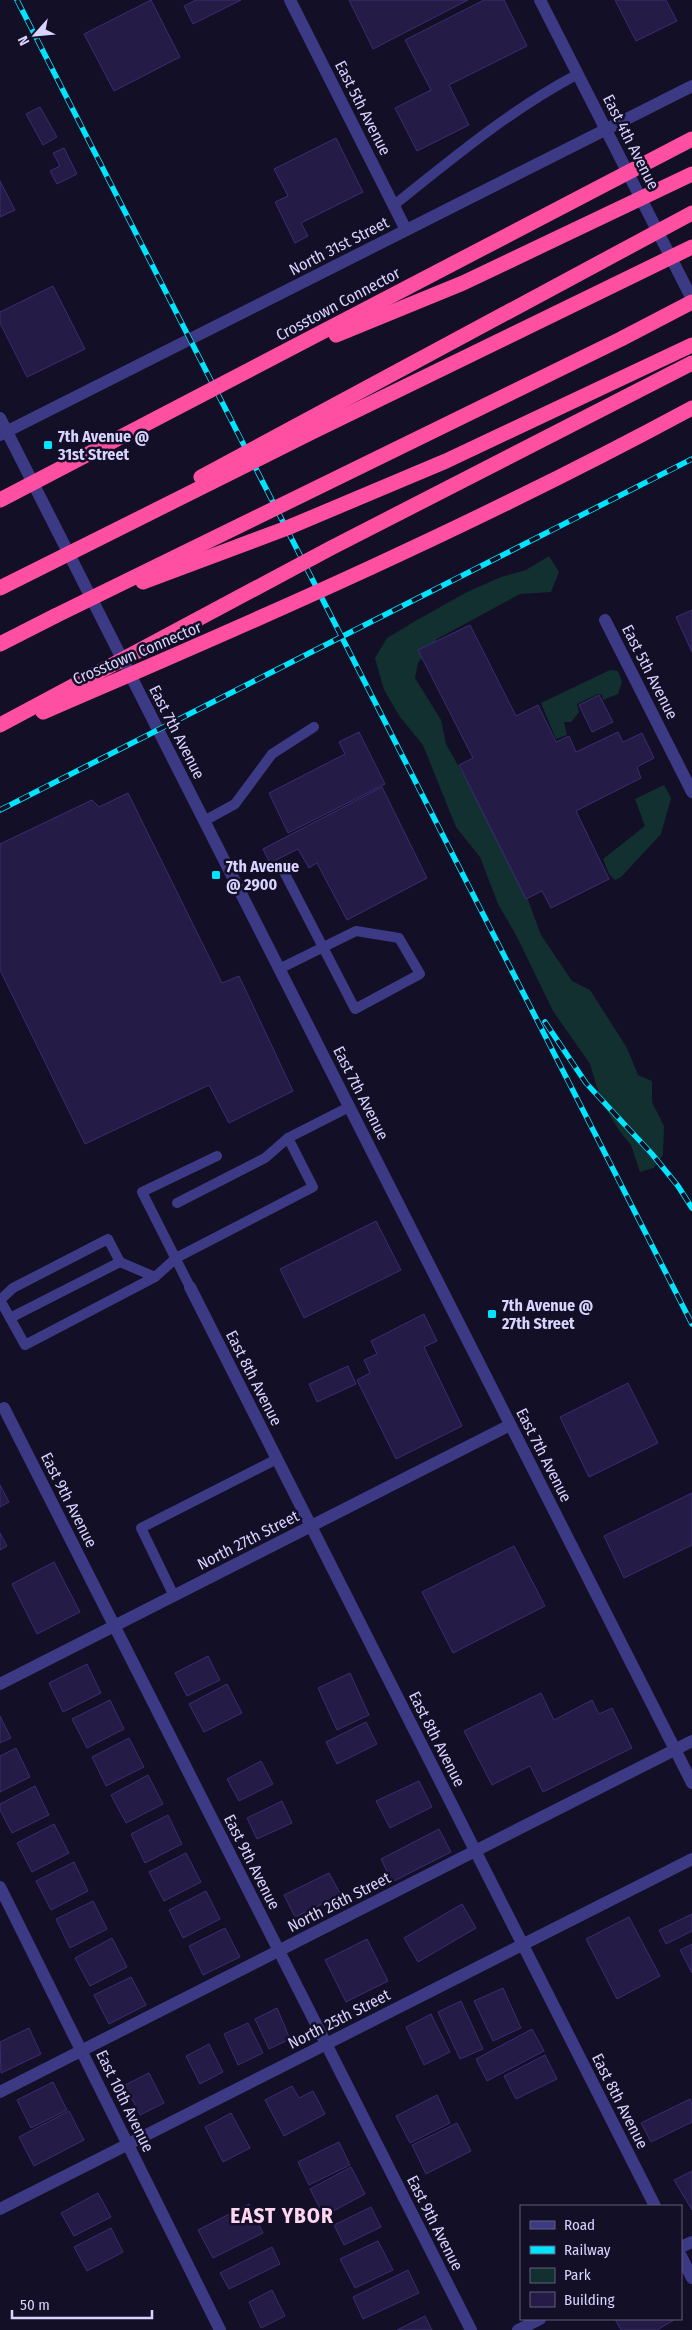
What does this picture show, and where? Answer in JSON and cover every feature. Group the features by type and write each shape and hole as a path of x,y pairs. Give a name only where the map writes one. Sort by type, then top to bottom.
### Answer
{"highway":[{"name":"Crosstown Connector","path":"0,500 692,139"},
{"path":"262,364 463,283 692,174"},
{"path":"94,540 227,462 692,213"},
{"path":"0,588 94,540 692,247"},
{"path":"0,644 621,339 692,301"},
{"path":"56,616 286,528 446,460 692,345"},
{"path":"0,724 331,548 692,363"},
{"name":"Crosstown Connector","path":"0,731 204,643 435,538 592,462 692,408"}],"street":[{"name":"East 5th Avenue","path":"290,0 406,230"},
{"name":"East 4th Avenue","path":"540,0 692,301"},
{"name":"North 31st Street","path":"3,434 692,86"},
{"name":"East 7th Avenue","path":"0,418 3,434 204,821 692,1784"},
{"name":"East 5th Avenue","path":"605,620 692,792"},
{"name":"East 8th Avenue","path":"190,1287 655,2205"},
{"name":"East 9th Avenue","path":"4,1408 471,2330"},
{"name":"North 27th Street","path":"0,1684 510,1425"},
{"name":"North 26th Street","path":"0,2092 692,1741"},
{"name":"North 25th Street","path":"0,2209 692,1859"},
{"name":"East 10th Avenue","path":"0,1887 220,2330"},
{"path":"682,2258 692,2278"},
{"path":"518,2330 538,2320"}],"lane":[{"path":"394,205 492,127 547,91 578,74"},
{"path":"204,821 235,804 272,754 314,727"},
{"path":"279,969 323,947 356,931 399,938 420,974 355,1009 323,947 283,870"},
{"path":"177,1203 264,1158 288,1138 349,1108"},
{"path":"155,1277 120,1262 108,1239 13,1288 0,1300 25,1346 155,1277 176,1258 313,1187 288,1138"},
{"path":"190,1287 142,1192 217,1156"},
{"path":"10,1318 120,1262"},
{"path":"174,1596 141,1528 277,1459"}],"green space":[{"path":"549,556 559,572 551,592 520,594 437,639 418,663 415,678 441,720 446,744 527,897 541,935 572,981 590,990 627,1048 638,1075 652,1081 652,1102 664,1126 663,1155 654,1168 640,1172 631,1145 601,1101 590,1064 553,1011 517,937 498,904 480,857 456,827 423,745 400,717 384,690 375,658 387,638 417,620 467,592 501,577 526,570"},
{"path":"610,670 618,671 622,682 618,694 603,700 602,695 598,694 577,704 579,712 571,722 564,722 567,735 556,739 541,703"},
{"path":"664,785 671,798 661,834 621,877 615,880 609,874 603,859 645,826 635,799"}],"building":[{"path":"151,0 180,57 114,91 84,34"},
{"path":"196,0 241,0 193,24 184,6"},
{"path":"349,0 468,0 373,49"},
{"path":"484,0 504,0 527,46 449,85 469,125 417,151 395,108 431,90 405,40"},
{"path":"615,0 666,0 677,21 636,41"},
{"path":"40,107 57,137 43,145 26,114"},
{"path":"336,138 363,192 301,223 308,236 295,243 275,202 288,196 274,169"},
{"path":"64,148 77,174 57,184 50,171 60,166 53,153"},
{"path":"0,181 15,210 0,217"},
{"path":"53,286 85,349 27,377 0,323 0,312"},
{"path":"692,610 692,652 676,617"},
{"path":"470,625 516,716 538,705 556,742 569,736 576,752 618,732 623,742 642,733 654,758 637,767 641,778 576,811 609,879 551,908 542,891 526,899 459,765 473,758 418,650"},
{"path":"599,695 613,722 592,732 579,705"},
{"path":"359,732 385,784 288,833 269,793 345,754 339,742"},
{"path":"382,787 427,878 347,920 317,863 309,868 298,849 270,863 263,849"},
{"path":"128,793 222,983 239,976 293,1091 229,1123 209,1085 85,1144 0,970 0,844 92,800 99,807"},
{"path":"376,1221 401,1270 304,1318 280,1269"},
{"path":"424,1314 437,1341 424,1347 462,1426 396,1459 357,1380 370,1373 364,1360 377,1354 371,1341"},
{"path":"348,1366 356,1384 317,1402 309,1384"},
{"path":"628,1383 658,1443 589,1477 560,1417"},
{"path":"0,1485 9,1502 0,1507"},
{"path":"692,1493 692,1545 624,1578 604,1536"},
{"path":"0,1533 7,1546 0,1550"},
{"path":"514,1546 545,1606 453,1653 422,1592"},
{"path":"54,1562 80,1612 37,1634 12,1584"},
{"path":"208,1656 220,1680 187,1696 175,1673"},
{"path":"87,1664 101,1693 63,1712 49,1683"},
{"path":"350,1673 369,1715 337,1730 318,1688"},
{"path":"227,1684 242,1713 204,1732 189,1704"},
{"path":"541,1693 554,1720 592,1700 599,1714 612,1708 632,1748 543,1792 530,1766 492,1785 464,1731"},
{"path":"110,1700 124,1729 87,1748 72,1719"},
{"path":"0,1716 11,1738 0,1743"},
{"path":"366,1722 377,1744 337,1764 326,1742"},
{"path":"129,1738 144,1767 106,1786 92,1757"},
{"path":"16,1748 30,1777 0,1792 0,1756"},
{"path":"261,1761 273,1784 239,1801 227,1779"},
{"path":"148,1775 163,1804 126,1823 111,1795"},
{"path":"419,1781 432,1807 390,1828 376,1801"},
{"path":"35,1786 49,1815 12,1833 0,1810 0,1804"},
{"path":"282,1801 292,1823 257,1839 247,1818"},
{"path":"168,1815 182,1844 145,1863 131,1834"},
{"path":"54,1824 69,1853 32,1872 17,1843"},
{"path":"439,1829 451,1852 392,1882 381,1859"},
{"path":"186,1853 201,1882 164,1901 149,1872"},
{"path":"74,1862 88,1891 51,1910 36,1881"},
{"path":"329,1873 341,1895 295,1917 284,1895"},
{"path":"206,1891 220,1919 183,1938 169,1910"},
{"path":"93,1901 107,1929 70,1948 56,1919"},
{"path":"462,1904 476,1928 418,1962 404,1938"},
{"path":"692,1914 692,1931 666,1944 659,1930"},
{"path":"629,1917 660,1976 617,1999 586,1939"},
{"path":"225,1928 240,1957 203,1975 189,1946"},
{"path":"112,1938 127,1967 90,1986 75,1958"},
{"path":"367,1939 388,1981 346,2002 325,1960"},
{"path":"692,1944 692,1973 680,1950"},
{"path":"131,1977 146,2005 109,2024 94,1995"},
{"path":"503,1988 521,2028 493,2041 474,2001"},
{"path":"461,2001 483,2049 460,2059 438,2012"},
{"path":"277,2008 290,2039 269,2049 255,2019"},
{"path":"431,2014 450,2052 424,2065 406,2027"},
{"path":"248,2023 263,2053 238,2065 224,2034"},
{"path":"29,2028 41,2054 1,2073 0,2042"},
{"path":"532,2029 544,2051 487,2081 476,2059"},
{"path":"209,2044 223,2072 200,2084 186,2056"},
{"path":"545,2055 557,2079 516,2099 504,2076"},
{"path":"149,2073 164,2103 140,2115 125,2085"},
{"path":"53,2082 67,2110 31,2128 17,2100"},
{"path":"292,2086 299,2098 313,2091 325,2114 284,2136 265,2100"},
{"path":"437,2095 450,2123 410,2143 396,2116"},
{"path":"690,2099 692,2104 692,2122 651,2142 641,2123"},
{"path":"69,2111 84,2140 34,2166 19,2137"},
{"path":"231,2113 250,2148 223,2162 205,2127"},
{"path":"457,2123 471,2151 426,2174 412,2145"},
{"path":"339,2142 350,2165 309,2185 298,2162"},
{"path":"351,2167 365,2194 324,2216 310,2189"},
{"path":"692,2171 692,2210 674,2180"},
{"path":"98,2193 111,2217 74,2236 61,2213"},
{"path":"249,2204 263,2233 213,2258 198,2230"},
{"path":"371,2207 381,2227 344,2245 334,2225"},
{"path":"111,2228 123,2252 87,2271 74,2247"},
{"path":"378,2241 393,2270 355,2288 340,2259"},
{"path":"272,2247 280,2264 229,2289 220,2273"},
{"path":"408,2270 419,2293 363,2319 353,2297"},
{"path":"272,2290 285,2316 261,2328 249,2302"},
{"path":"425,2316 432,2330 397,2330"},
{"path":"616,2320 674,2320 657,2330 621,2330"}],"railway":[{"path":"17,0 692,1324"},
{"path":"0,810 692,459"},
{"path":"545,1022 586,1083 652,1154 678,1186 692,1208"}],"place":[{"name":"7th Avenue @ 31st Street","path":"48,445"},
{"name":"7th Avenue @ 2900","path":"216,875"},
{"name":"7th Avenue @ 27th Street","path":"492,1314"}],"district":[{"name":"EAST YBOR","path":"282,2216"}]}
